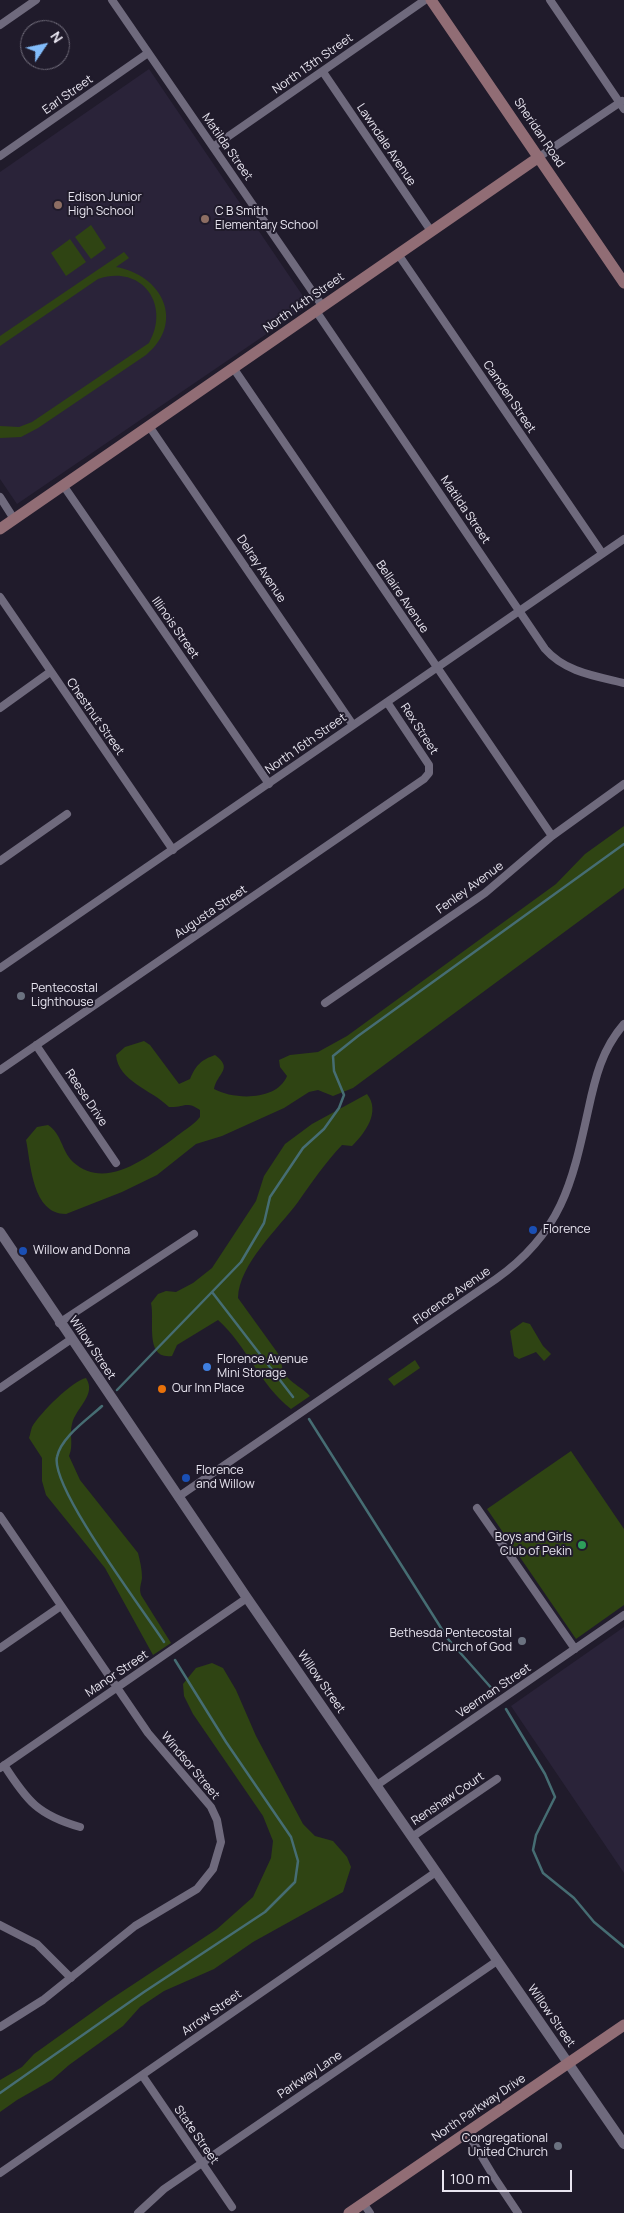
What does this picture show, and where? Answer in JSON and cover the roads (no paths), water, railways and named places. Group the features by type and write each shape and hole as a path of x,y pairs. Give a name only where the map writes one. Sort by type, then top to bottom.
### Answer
{"main road":[{"name":"Sheridan Road","path":"431,0 624,283"},
{"name":"North 14th Street","path":"0,529 539,157"},
{"name":"North Parkway Drive","path":"349,2213 624,2025"}],"street":[{"path":"0,25 36,0"},
{"name":"Matilda Street","path":"112,0 213,146 545,649 562,664 624,684"},
{"name":"North 13th Street","path":"213,146 425,0"},
{"path":"550,0 623,104"},
{"name":"Earl Street","path":"0,156 148,53"},
{"name":"Lawndale Avenue","path":"323,72 431,231"},
{"name":"North 14th Street","path":"539,157 623,104"},
{"name":"Camden Street","path":"398,254 602,554"},
{"name":"Bellaire Avenue","path":"234,369 552,836"},
{"name":"Delray Avenue","path":"149,426 353,725"},
{"name":"Illinois Street","path":"63,485 269,784"},
{"path":"0,497 14,519"},
{"name":"North 16th Street","path":"0,968 624,539"},
{"name":"Chestnut Street","path":"0,597 173,850"},
{"path":"0,708 50,672"},
{"name":"Rex Street","path":"388,702 430,769"},
{"name":"Augusta Street","path":"0,1070 424,779 430,769"},
{"name":"Fenley Avenue","path":"325,1003 485,893 552,836 624,784"},
{"path":"0,861 67,814"},
{"name":"Florence Avenue","path":"178,1496 496,1279 526,1254 551,1223 567,1194 576,1167 598,1070 611,1040 624,1024"},
{"name":"Reese Drive","path":"36,1046 116,1163"},
{"name":"Willow Street","path":"0,1232 70,1340 624,2144"},
{"path":"59,1323 194,1234"},
{"path":"0,1388 70,1340"},
{"path":"478,1508 575,1649"},
{"name":"Windsor Street","path":"0,1516 2,1525 61,1606 160,1749 211,1807 219,1827 220,1849 213,1869 197,1889 135,1926 43,2000 0,2026"},
{"name":"Manor Street","path":"2,1766 247,1598"},
{"path":"0,1648 61,1606"},
{"name":"Veerman Street","path":"377,1785 624,1615"},
{"path":"2,1766 27,1797 44,1814 80,1827"},
{"name":"Renshaw Court","path":"412,1837 497,1779"},
{"name":"Arrow Street","path":"0,2173 436,1872"},
{"path":"0,1925 37,1944 71,1978"},
{"name":"Parkway Lane","path":"138,2213 164,2189 497,1961"},
{"name":"State Street","path":"142,2075 232,2207"},
{"path":"467,2132 518,2213"},
{"path":"364,2203 370,2213"}],"waterway":[{"path":"117,1390 241,1262 264,1223 270,1197 303,1148 324,1129 339,1108 344,1095 334,1071 333,1056 624,844"},
{"path":"212,1292 293,1397"},
{"path":"102,1406 64,1442 57,1457 59,1472 68,1494 100,1549 164,1642"},
{"path":"309,1419 448,1639 494,1691"},
{"path":"0,2093 144,1992 265,1912 295,1882 298,1861 291,1837 226,1742 175,1660"},
{"path":"506,1709 545,1774 555,1797 536,1835 533,1850 543,1873 574,1898 594,1922 624,1947"}],"place":[{"name":"Edison Junior High School","path":"58,205"},
{"name":"C B Smith Elementary School","path":"205,219"},
{"name":"Pentecostal Lighthouse","path":"21,996"},
{"name":"Florence","path":"533,1230"},
{"name":"Willow and Donna","path":"23,1251"},
{"name":"Florence Avenue Mini Storage","path":"207,1367"},
{"name":"Our Inn Place","path":"162,1389"},
{"name":"Florence and Willow","path":"186,1478"},
{"name":"Boys and Girls Club of Pekin","path":"582,1545"},
{"name":"Bethesda Pentecostal Church of God","path":"522,1641"},
{"name":"Congregational United Church","path":"558,2146"}]}
